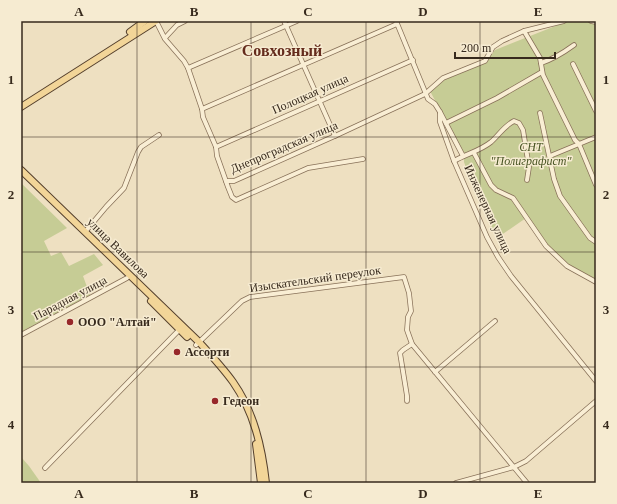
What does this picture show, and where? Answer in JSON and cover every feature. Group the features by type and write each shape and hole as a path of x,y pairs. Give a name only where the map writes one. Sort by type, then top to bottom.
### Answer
{"main road":[{"path":"21,102 134,30 145,21"},
{"path":"21,106 156,21"},
{"name":"улица Вавилова","path":"21,170 220,365 234,383 251,415 260,444 266,483"},
{"name":"улица Вавилова","path":"21,175 180,329 198,344 231,385 247,416 256,445 261,483"}],"street":[{"path":"156,21 165,38 188,68 203,117 216,147 217,156 226,181"},
{"path":"165,38 177,26 185,21"},
{"path":"284,21 335,136"},
{"path":"188,68 297,21"},
{"name":"Днепроградская улица","path":"363,159 308,168 236,200 232,197 226,181 234,181 426,93 443,78 485,61 493,47 524,30 564,21"},
{"path":"591,21 596,22"},
{"path":"202,110 397,22 428,99 435,104 440,112 463,156"},
{"path":"524,30 541,62 542,72 575,140 579,144 596,186"},
{"path":"541,62 551,60 574,45"},
{"name":"Полоцкая улица","path":"216,147 413,60"},
{"path":"573,64 596,111"},
{"path":"446,123 497,98 542,72"},
{"name":"Инженерная улица","path":"440,112 440,122 454,161 487,236 498,257 511,276 596,381"},
{"path":"540,113 554,179 560,196 586,233 596,242"},
{"path":"454,161 463,156 474,153 491,142 506,125 514,121 519,123 523,130 529,167 527,180"},
{"path":"85,232 124,188 141,147 159,135"},
{"path":"550,156 596,137"},
{"path":"474,153 491,186 513,198 546,246 568,266 596,282"},
{"name":"Изыскательский переулок","path":"198,344 242,301 250,296 404,277 409,293 411,311 408,318 407,330 412,344"},
{"name":"Парадная улица","path":"21,335 127,278"},
{"path":"434,372 495,321"},
{"path":"45,468 180,329"},
{"path":"407,401 400,353 412,344 527,483"},
{"path":"456,483 514,467 526,461 596,401"}],"green space":[{"name":"СНТ \"Полиграфист\"","path":"568,21 596,22 596,283 566,266 551,252 526,218 497,238 472,185 464,162 464,155 430,91 444,79 485,61 495,50"},
{"path":"21,183 67,228 44,241 51,256 61,252 69,266 94,254 103,265 83,276 90,295 21,332"},
{"path":"21,457 29,466 41,483 21,483"}],"place":[{"name":"ООО \"Алтай\"","path":"70,322"},
{"name":"Ассорти","path":"177,352"},
{"name":"Гедеон","path":"215,401"}],"district":[{"name":"Совхозный","path":"282,50"}]}
